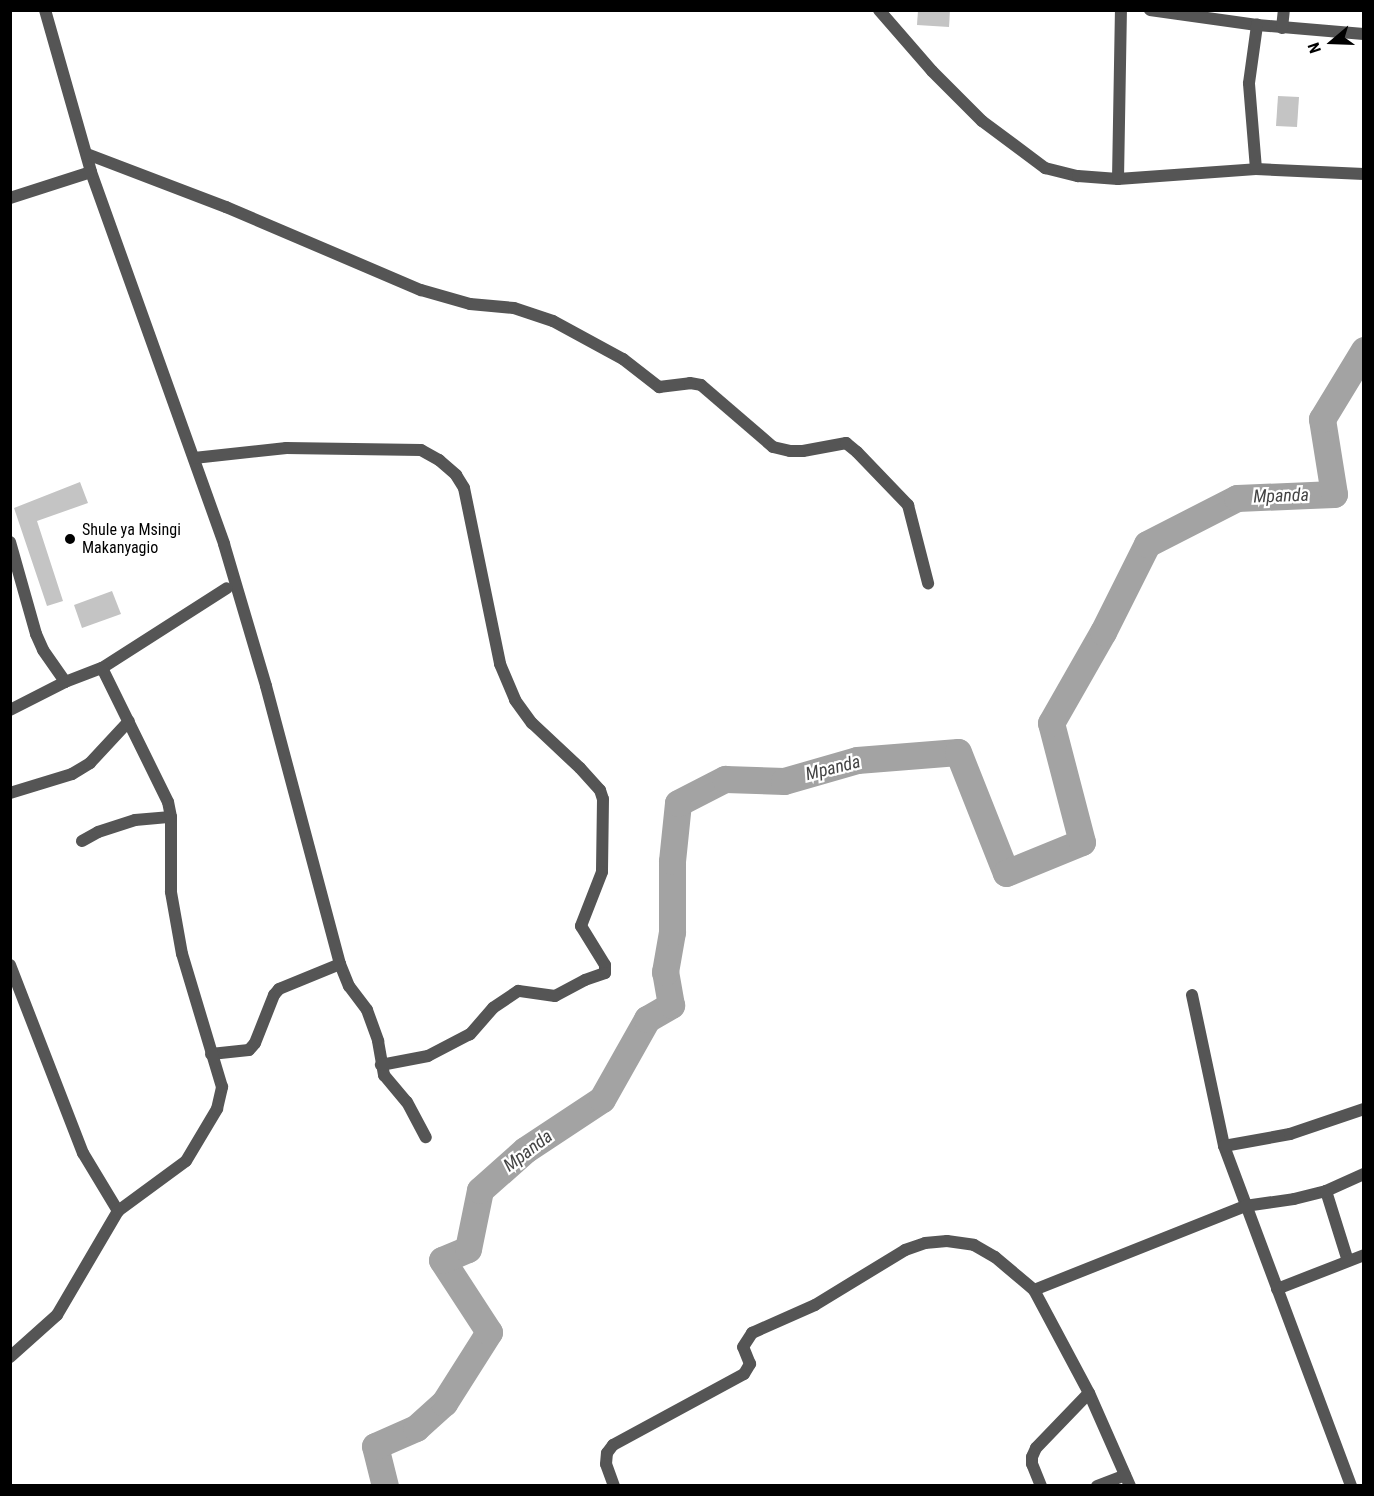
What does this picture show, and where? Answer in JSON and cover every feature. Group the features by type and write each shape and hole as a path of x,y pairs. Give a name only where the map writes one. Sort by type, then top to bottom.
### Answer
{"street":[{"path":"45,10 91,172 224,544 266,686 340,964 349,986 367,1010 378,1041 384,1075 407,1102 426,1137"},
{"path":"879,10 932,71 982,121 1028,158 1045,168 1078,176 1118,179 1256,169 1364,174"},
{"path":"1118,179 1121,10"},
{"path":"1150,10 1282,28 1364,34"},
{"path":"1282,28 1284,10"},
{"path":"1256,169 1249,83 1257,25"},
{"path":"87,154 226,207 421,290 470,304 514,308 553,321 622,359 659,387 690,383 700,385 773,447 789,451 803,451 846,443 897,492 908,506 928,583"},
{"path":"10,198 91,172"},
{"path":"194,458 286,448 421,450 439,460 456,475 464,488 500,664 515,700 532,723 600,790 603,800 602,872 581,926 604,965 605,973 585,980 555,996 518,991 493,1008 470,1034 428,1056 381,1065"},
{"path":"10,542 36,634 43,650 65,682"},
{"path":"10,710 65,682 102,668 227,588"},
{"path":"10,1357 57,1315 118,1211 174,1173 186,1161 217,1109 222,1088 221,1077 211,1054 182,954 171,892 171,817 168,802 102,668"},
{"path":"10,793 72,774 90,763 129,721"},
{"path":"82,841 135,820 148,817 171,817"},
{"path":"211,1054 249,1050 255,1043 279,988 340,964"},
{"path":"10,965 84,1153 118,1211"},
{"path":"1192,995 1224,1146 1351,1485"},
{"path":"1224,1146 1290,1134 1364,1109"},
{"path":"1034,1290 1245,1206 1294,1199 1326,1191 1364,1174"},
{"path":"1326,1191 1348,1262"},
{"path":"614,1485 606,1464 607,1453 613,1445 744,1374 750,1364 743,1347 752,1333 815,1305 905,1250 925,1243 947,1241 974,1245 995,1257 1034,1290 1089,1393 1127,1480 1097,1485"},
{"path":"1277,1289 1364,1255"},
{"path":"1041,1485 1032,1457 1050,1432 1089,1393"}],"building":[{"path":"918,10 950,10 949,27 917,25"},
{"path":"1278,96 1299,97 1297,127 1276,126"},
{"path":"80,482 88,503 37,521 63,601 47,606 14,508"},
{"path":"112,591 121,614 82,628 74,605"}],"waterway":[{"name":"Mpanda","path":"385,1486 375,1446 416,1428 444,1403 489,1332 442,1260 468,1249 480,1190 525,1150 602,1099 647,1019 671,1005 665,972 672,932 672,861 678,803 725,779 784,781 857,760 958,752 1006,873 1082,842 1051,723 1103,632 1147,544 1237,498 1334,494 1322,419 1364,350"}],"place":[{"name":"Shule ya Msingi Makanyagio","path":"70,539"}]}
